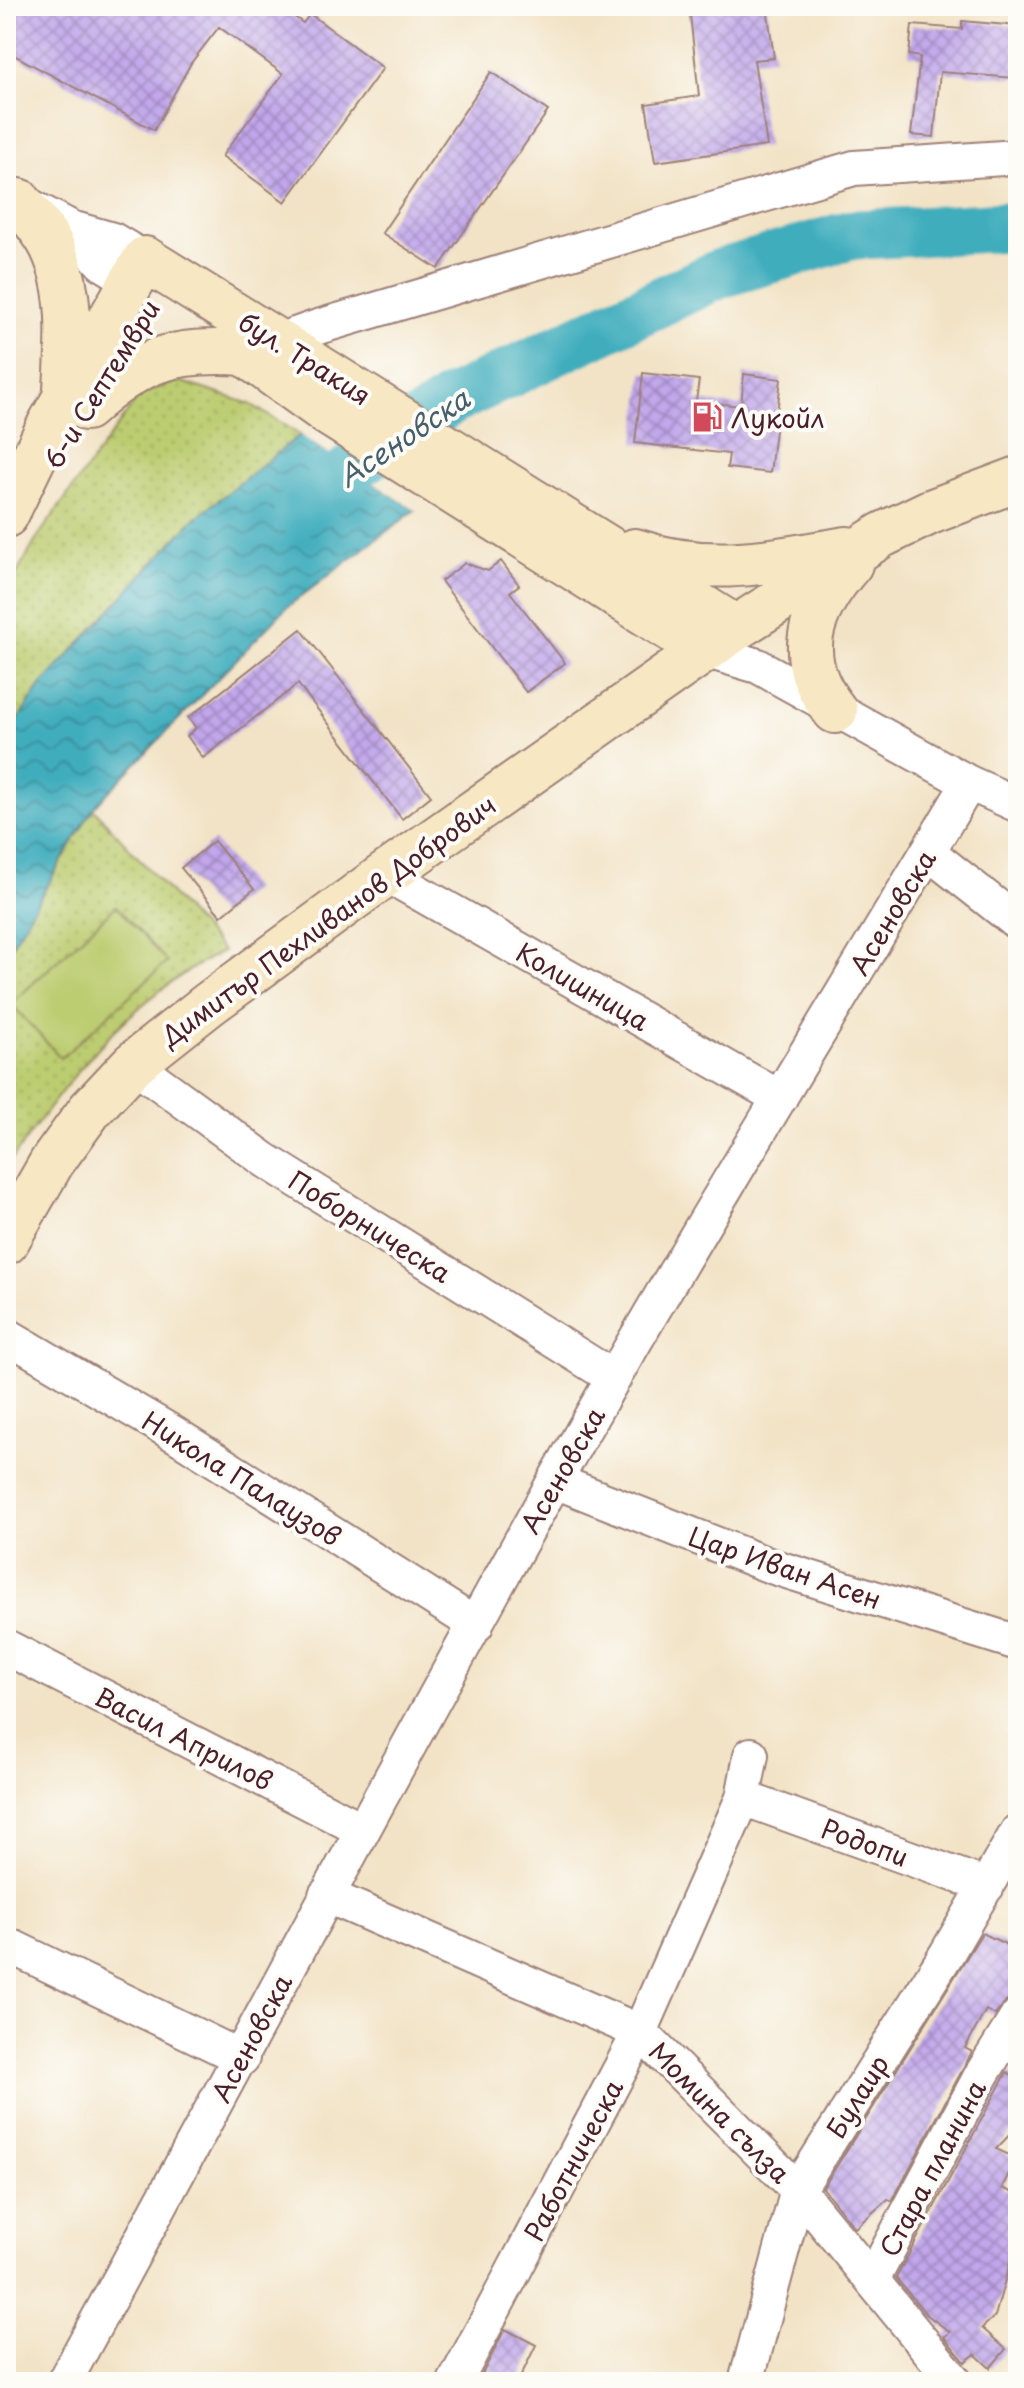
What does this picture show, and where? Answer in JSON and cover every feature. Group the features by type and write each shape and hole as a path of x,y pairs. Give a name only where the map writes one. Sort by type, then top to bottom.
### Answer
{"main road":[{"path":"12,197 51,244 63,280 76,403 156,359 200,351 261,347"},
{"name":"бул. Тракия","path":"151,278 461,476 636,607 720,639"},
{"name":"6-и Септември","path":"6,515 151,278"},
{"name":"6-и Септември","path":"6,534 76,403"},
{"name":"бул. Тракия","path":"461,476 586,533 720,639"},
{"path":"586,533 663,559 732,567 872,541 930,512 1018,479"},
{"path":"835,711 813,680 810,661 816,619 822,601 836,580 872,541"},
{"name":"Димитър Пехливанов Добрович","path":"6,1242 52,1162 90,1110 133,1064 386,874 720,639 872,541"},
{"path":"628,704 650,669 654,655 649,630 636,607"}],"street":[{"path":"261,347 854,168 1018,157"},
{"name":"бул. Тракия","path":"12,197 71,228 113,240 151,278"},
{"path":"720,639 758,666 835,711 969,783 1018,805"},
{"name":"Асеновска","path":"64,2382 242,2058 361,1829 555,1481 969,783"},
{"path":"928,852 1018,923"},
{"name":"Колишница","path":"386,874 780,1098"},
{"name":"Поборническа","path":"133,1064 265,1160 614,1378"},
{"name":"Никола Палаузов","path":"6,1335 176,1435 476,1625"},
{"name":"Цар Иван Асен","path":"555,1481 771,1566 1018,1643"},
{"name":"Васил Априлов","path":"6,1647 361,1829"},
{"name":"Работническа","path":"455,2382 640,2032 743,1798 751,1755"},
{"name":"Родопи","path":"743,1798 987,1886"},
{"name":"Булаир","path":"746,2382 798,2190 1018,1831"},
{"name":"Момина сълза","path":"326,1895 640,2032 798,2190 955,2382"},
{"path":"6,1944 242,2058"},
{"name":"Стара планина","path":"872,2280 982,2074 1018,2016"}],"green space":[{"path":"179,381 250,404 300,435 191,522 43,683 6,737 6,592 39,535 141,393"},
{"path":"93,808 223,951 188,971 127,1018 76,1074 6,1168 6,955"},
{"path":"116,906 167,962 61,1058 11,1004"}],"water":[{"path":"300,435 415,510 287,607 93,808 6,955 6,737 43,683 191,522"}],"pier":[{"path":"303,433 418,508 415,510 300,435"}],"building":[{"path":"6,6 280,6 303,23 310,14 383,68 285,202 222,156 283,74 219,27 191,63 154,130 6,51"},
{"path":"689,6 767,6 774,58 754,60 767,146 655,162 646,104 699,96"},
{"path":"962,21 1018,26 1015,78 940,72 934,137 911,135 920,57 909,55 912,25 962,29"},
{"path":"491,72 548,111 438,269 382,233"},
{"name":"Лукойл","path":"643,373 699,380 696,401 741,406 744,374 781,379 770,473 727,468 729,454 635,443"},
{"path":"501,561 519,585 510,592 565,663 526,692 441,581 465,563 488,571"},
{"path":"301,629 431,796 402,819 298,684 203,758 187,736 196,728 188,718"},
{"path":"214,841 254,889 221,916 181,868"},
{"path":"982,1933 1018,1950 1018,1996 1008,1999 995,2015 986,2010 965,2048 972,2052 892,2201 888,2199 855,2228 823,2188"},
{"path":"1007,2072 1018,2078 1018,2126 996,2149 1016,2158 1002,2188 1018,2195 1018,2257 1012,2255 995,2316 982,2328 1006,2349 990,2368 975,2354 965,2362 944,2337 950,2332 926,2314 896,2278"},
{"path":"505,2329 536,2345 518,2382 478,2382"}],"waterway":[{"name":"Асеновска","path":"299,511 351,469 450,401 719,274 851,235 1018,226"}],"place":[{"name":"Лукойл","path":"707,417"}]}
